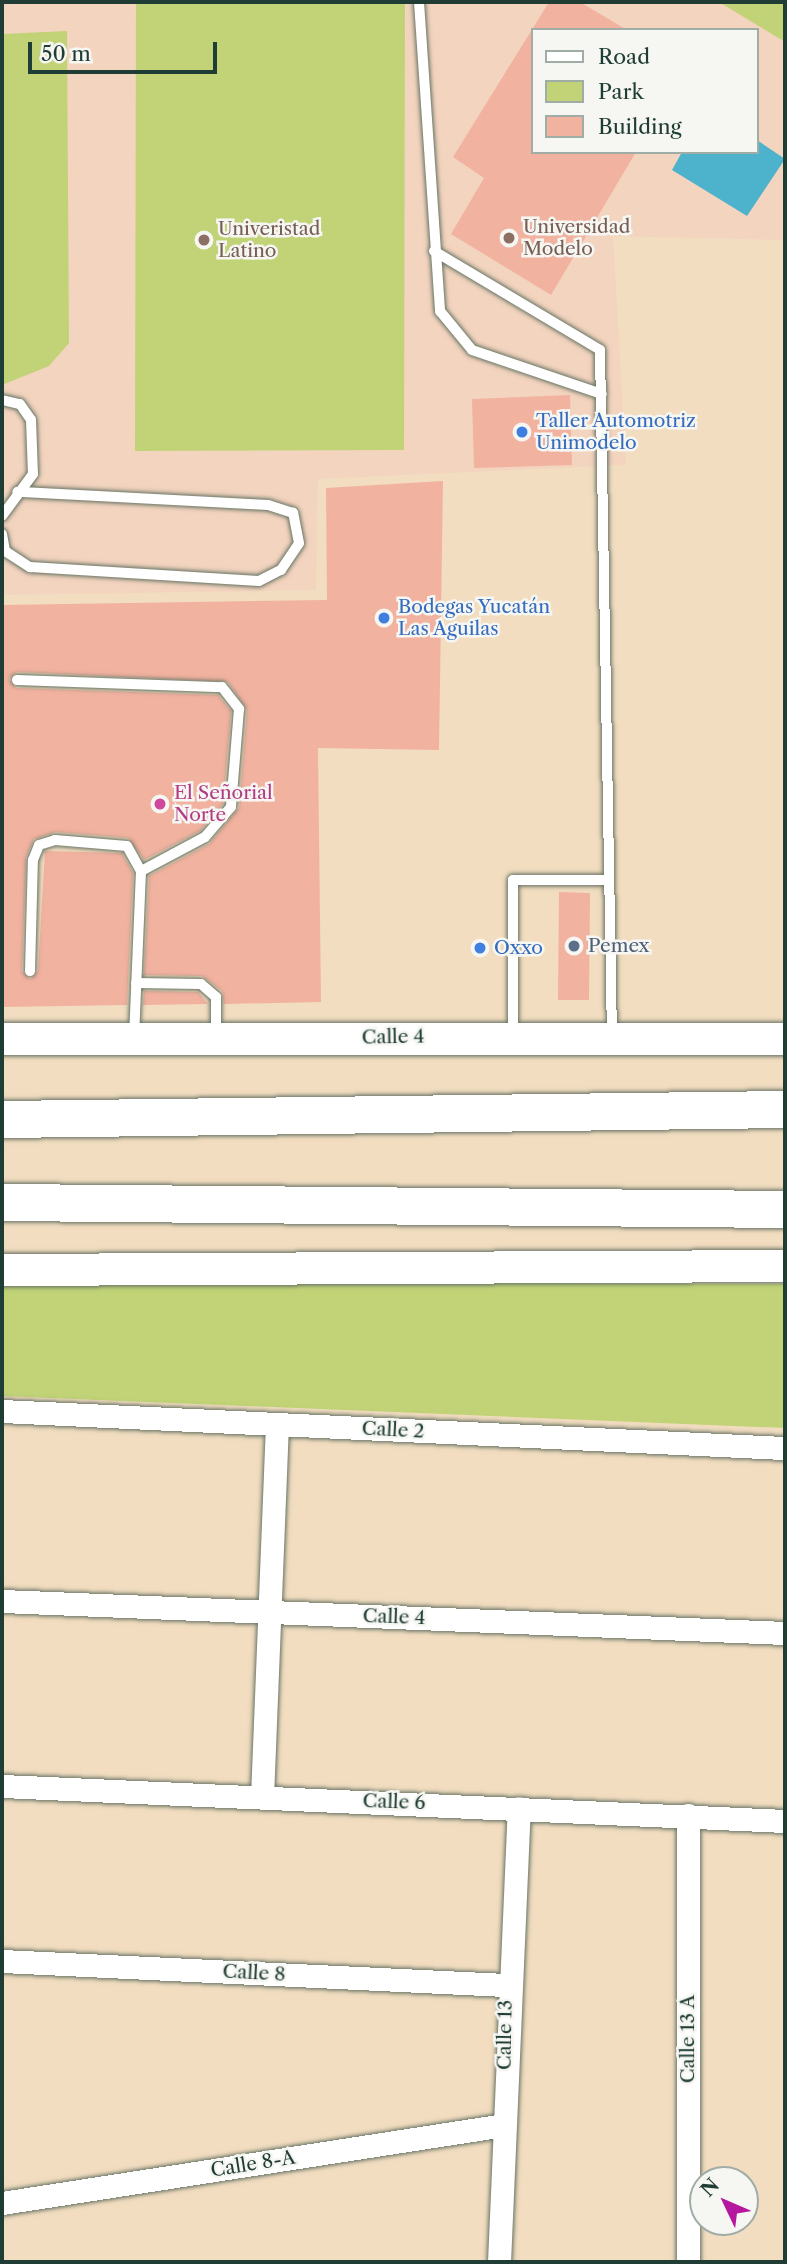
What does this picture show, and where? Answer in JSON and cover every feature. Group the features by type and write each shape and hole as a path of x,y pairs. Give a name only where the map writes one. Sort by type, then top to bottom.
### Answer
{"highway":[{"path":"2,1119 785,1109"},
{"path":"2,1202 785,1209"},
{"path":"715,1210 785,1219"}],"main road":[{"name":"Calle 4","path":"2,1039 134,1036 216,1039 612,1036 785,1039"},
{"path":"2,1270 785,1266"}],"street":[{"name":"Calle 2","path":"2,1411 785,1448"},
{"path":"262,1797 277,1424"},
{"name":"Calle 4","path":"2,1601 785,1633"},
{"name":"Calle 6","path":"2,1786 785,1821"},
{"name":"Calle 13","path":"499,2262 506,1985 519,1808"},
{"name":"Calle 13 A","path":"688,1815 688,2262"},
{"name":"Calle 8","path":"2,1961 506,1985"},
{"name":"Calle 8-A","path":"2,2203 504,2125"}],"lane":[{"path":"419,2 440,311 472,351 601,394"},
{"path":"434,251 600,350 606,880 612,1036"},
{"path":"2,400 20,404 31,420 33,474 17,492 2,516"},
{"path":"2,534 5,551 30,567 260,581 281,570 299,543 293,513 268,505 17,492"},
{"path":"17,680 222,687 239,709 231,807 205,837 141,872"},
{"path":"30,971 33,860 39,845 55,840 127,846 141,872 134,1036"},
{"path":"513,1036 513,880 606,880"},
{"path":"136,983 201,984 216,997 216,1039"}],"shaded area":[{"name":"Univeristad Latino","path":"2,2 785,2 785,240 613,236 626,465 318,479 316,590 2,595"}],"green space":[{"path":"405,2 404,450 135,451 136,3"},
{"path":"719,2 785,2 785,42"},
{"path":"67,31 69,343 49,366 2,385 2,34"},
{"path":"54,1281 785,1284 785,1428 2,1396 2,1284"}],"water":[{"path":"759,141 785,159 747,216 672,170 681,154 759,154"}],"building":[{"path":"549,2 580,2 624,28 533,28"},
{"path":"532,29 532,154 635,154 551,295 451,234 484,178 453,157"},
{"name":"Taller Automotriz Unimodelo","path":"570,395 572,465 474,468 472,399"},
{"name":"El Señorial Norte","path":"443,481 439,750 318,748 321,1002 224,1004 222,991 202,976 144,975 149,876 209,844 239,808 247,710 228,682 17,672 9,679 16,688 218,695 231,711 223,804 200,831 144,860 128,838 56,832 34,839 26,857 22,971 30,979 38,971 45,851 122,853 133,873 127,1005 2,1007 2,605 327,600 326,488"},
{"name":"Pemex","path":"559,892 590,893 589,1000 558,1000"},
{"path":"144,991 198,992 208,1004 143,1005"}],"place":[{"name":"Universidad Modelo","path":"509,238"},
{"name":"Univeristad Latino","path":"204,240"},
{"name":"Taller Automotriz Unimodelo","path":"522,432"},
{"name":"Bodegas Yucatán Las Aguilas","path":"384,618"},
{"name":"El Señorial Norte","path":"160,804"},
{"name":"Pemex","path":"574,946"},
{"name":"Oxxo","path":"480,948"}]}
